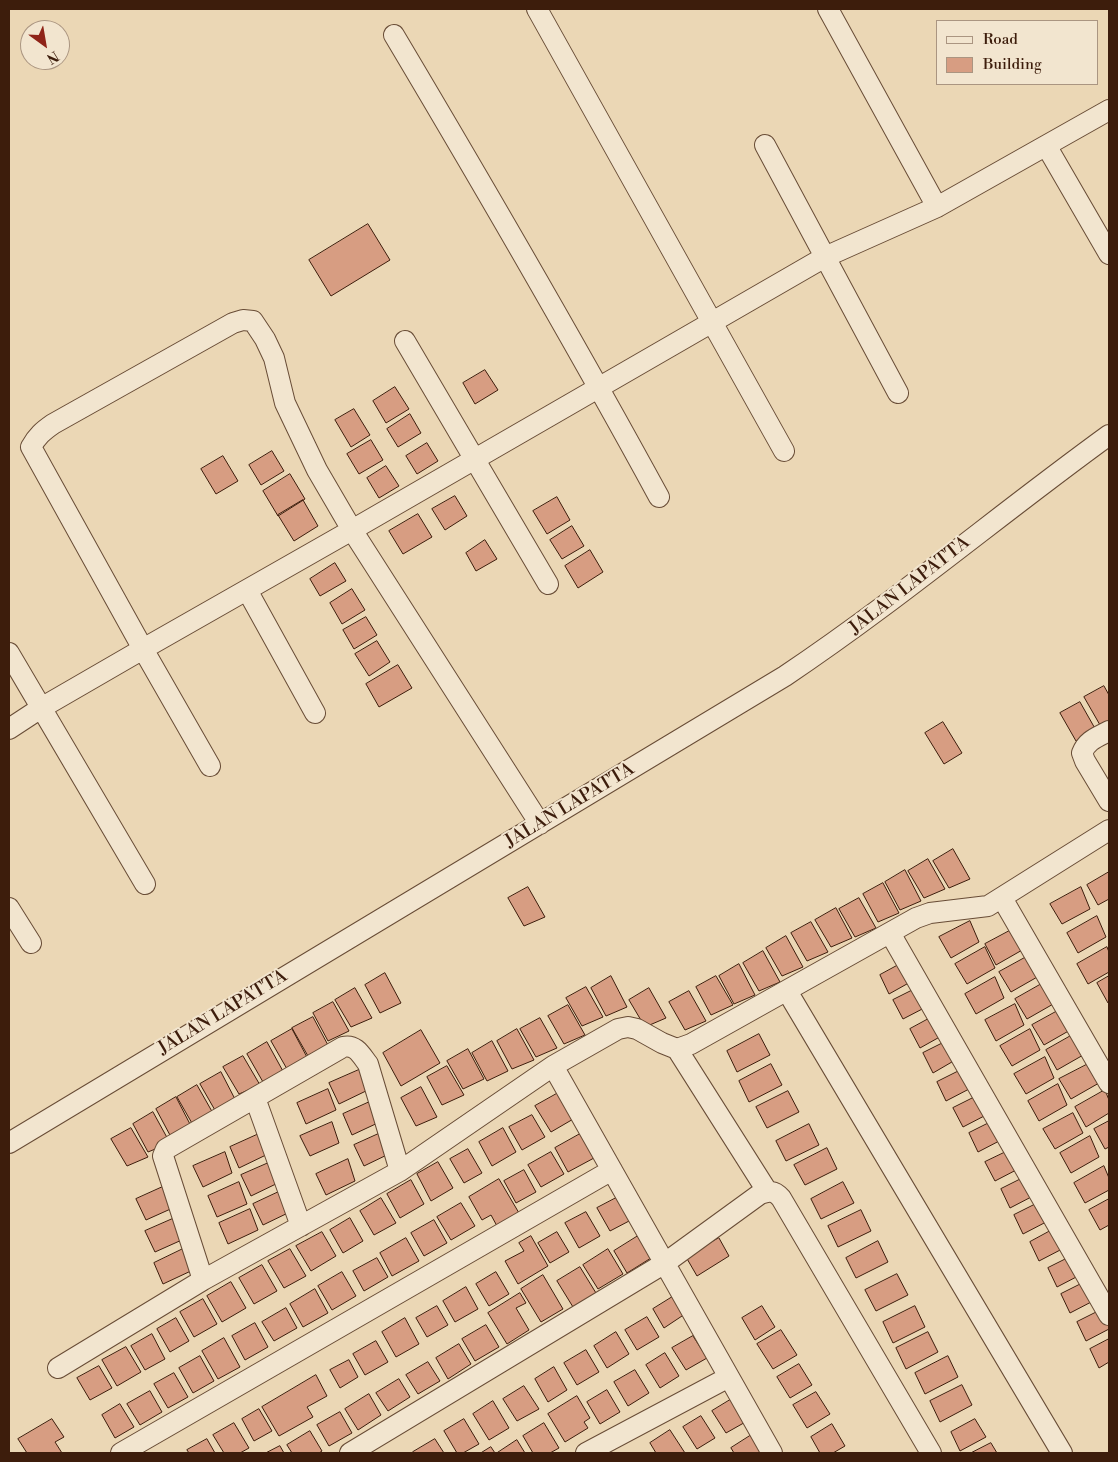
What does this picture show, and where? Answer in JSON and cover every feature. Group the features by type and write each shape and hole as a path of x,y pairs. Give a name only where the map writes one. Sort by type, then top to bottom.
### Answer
{"street":[{"path":"537,9 784,450"},
{"path":"828,9 937,207"},
{"path":"394,35 483,184 599,387 659,497"},
{"path":"9,729 41,708 824,257 937,207 1109,110"},
{"path":"764,146 898,393"},
{"path":"1047,146 1109,254"},
{"path":"210,766 31,447 41,432 53,424 233,323 243,320 253,321 265,339 274,358 285,403 317,470 352,530 540,824"},
{"path":"405,341 548,584"},
{"name":"JALAN LAPATTA","path":"9,1142 785,676 889,604 986,527 1109,435"},
{"path":"247,590 315,712"},
{"path":"9,654 145,884"},
{"path":"1109,730 1086,744 1082,753 1109,800"},
{"path":"677,1049 691,1044 916,918 930,913 988,906 1109,830"},
{"path":"1002,898 1109,1083"},
{"path":"9,908 31,943"},
{"path":"890,933 1109,1315"},
{"path":"786,991 1062,1453"},
{"path":"58,1368 204,1280 400,1171 553,1066 618,1029 628,1027 637,1029 677,1049 767,1192"},
{"path":"204,1280 163,1154 166,1149 342,1047 352,1047 358,1051 368,1064 400,1171"},
{"path":"553,1066 772,1453"},
{"path":"256,1098 301,1226"},
{"path":"121,1453 612,1170"},
{"path":"350,1453 665,1263 760,1194 776,1192 931,1453"},
{"path":"586,1453 729,1377"}],"building":[{"path":"368,224 390,260 331,296 309,260"},
{"path":"485,370 498,390 475,404 463,383"},
{"path":"395,387 409,409 386,423 373,401"},
{"path":"354,409 370,435 351,447 335,420"},
{"path":"410,414 421,433 398,447 387,429"},
{"path":"371,440 383,460 359,474 347,454"},
{"path":"427,443 438,461 417,474 406,456"},
{"path":"272,451 284,471 261,485 249,465"},
{"path":"223,456 238,481 216,494 201,469"},
{"path":"386,466 399,486 379,498 367,478"},
{"path":"290,474 305,499 278,516 263,491"},
{"path":"455,496 467,516 445,530 432,509"},
{"path":"557,497 570,520 547,534 533,511"},
{"path":"303,500 318,526 294,541 278,515"},
{"path":"418,514 432,537 403,554 389,531"},
{"path":"572,526 584,546 562,559 550,540"},
{"path":"485,540 497,559 476,571 466,553"},
{"path":"590,550 603,572 578,588 565,566"},
{"path":"335,563 346,581 320,596 310,579"},
{"path":"352,589 365,610 342,624 330,603"},
{"path":"366,617 377,635 354,649 343,630"},
{"path":"377,641 390,662 369,676 355,654"},
{"path":"398,665 412,688 379,707 366,684"},
{"path":"1104,686 1109,695 1109,721 1100,725 1084,697"},
{"path":"1080,702 1097,732 1076,741 1060,713"},
{"path":"943,722 962,753 944,764 925,733"},
{"path":"953,849 970,879 949,888 933,861"},
{"path":"928,859 945,889 924,898 908,871"},
{"path":"905,870 921,901 900,910 885,882"},
{"path":"1109,872 1109,899 1098,905 1087,885"},
{"path":"883,883 899,913 878,922 863,894"},
{"path":"528,887 545,917 524,926 508,898"},
{"path":"1081,887 1090,909 1062,924 1050,904"},
{"path":"859,898 876,928 855,937 839,909"},
{"path":"836,908 852,938 831,947 815,920"},
{"path":"1097,916 1106,937 1078,953 1067,933"},
{"path":"970,921 979,942 951,958 939,937"},
{"path":"811,922 828,952 807,961 791,933"},
{"path":"1015,928 1024,949 996,965 985,944"},
{"path":"786,936 803,967 782,976 766,948"},
{"path":"985,947 995,968 967,984 955,964"},
{"path":"1107,947 1109,952 1109,972 1088,984 1077,964"},
{"path":"763,951 780,982 759,991 743,963"},
{"path":"1030,955 1039,976 1011,992 999,972"},
{"path":"904,962 914,980 889,994 880,975"},
{"path":"739,964 755,995 734,1004 719,976"},
{"path":"385,973 401,1003 380,1013 365,985"},
{"path":"611,976 627,1007 606,1016 591,988"},
{"path":"716,976 733,1005 711,1015 696,987"},
{"path":"1109,976 1109,1002 1108,1003 1097,983"},
{"path":"995,977 1004,998 976,1014 965,994"},
{"path":"1045,982 1055,1003 1027,1019 1015,999"},
{"path":"586,987 603,1017 582,1026 566,998"},
{"path":"355,988 372,1018 351,1027 335,1000"},
{"path":"649,988 666,1018 645,1027 629,1000"},
{"path":"917,988 928,1006 903,1019 893,1000"},
{"path":"689,991 706,1021 685,1030 669,1002"},
{"path":"333,1002 349,1031 328,1041 313,1013"},
{"path":"1015,1004 1024,1025 996,1041 985,1020"},
{"path":"568,1005 585,1035 564,1044 548,1016"},
{"path":"1063,1008 1072,1029 1044,1045 1032,1025"},
{"path":"934,1016 945,1034 920,1048 910,1029"},
{"path":"313,1017 329,1047 308,1056 292,1028"},
{"path":"540,1018 557,1048 536,1057 520,1029"},
{"path":"292,1029 308,1059 287,1069 271,1041"},
{"path":"517,1029 534,1060 512,1069 497,1041"},
{"path":"1030,1029 1040,1050 1012,1066 1000,1046"},
{"path":"421,1030 440,1063 401,1086 383,1053"},
{"path":"1076,1033 1085,1054 1057,1070 1046,1050"},
{"path":"759,1034 770,1055 737,1072 727,1051"},
{"path":"492,1041 508,1071 487,1081 472,1053"},
{"path":"947,1041 957,1059 933,1073 923,1053"},
{"path":"267,1042 284,1073 263,1082 247,1054"},
{"path":"468,1049 484,1079 463,1089 447,1061"},
{"path":"243,1056 260,1085 239,1094 223,1067"},
{"path":"1045,1057 1054,1078 1026,1094 1014,1074"},
{"path":"1090,1063 1099,1083 1071,1099 1059,1079"},
{"path":"771,1064 782,1085 749,1102 739,1081"},
{"path":"447,1066 464,1095 442,1105 427,1077"},
{"path":"361,1069 368,1090 339,1104 329,1083"},
{"path":"961,1070 971,1088 946,1101 937,1082"},
{"path":"221,1072 237,1103 216,1112 200,1084"},
{"path":"1058,1084 1067,1105 1039,1121 1028,1101"},
{"path":"197,1085 214,1115 193,1125 177,1097"},
{"path":"421,1087 437,1117 416,1126 401,1098"},
{"path":"328,1089 336,1110 306,1124 297,1103"},
{"path":"1105,1090 1109,1100 1109,1113 1086,1127 1075,1107"},
{"path":"788,1091 799,1112 767,1128 756,1107"},
{"path":"560,1092 575,1118 551,1132 535,1106"},
{"path":"977,1096 988,1114 963,1127 953,1108"},
{"path":"176,1097 192,1128 171,1137 156,1109"},
{"path":"374,1100 382,1121 352,1135 343,1114"},
{"path":"153,1112 170,1143 148,1152 133,1124"},
{"path":"1073,1113 1083,1133 1055,1149 1043,1129"},
{"path":"532,1115 545,1137 522,1150 509,1127"},
{"path":"993,1121 1003,1139 978,1152 969,1133"},
{"path":"1109,1121 1109,1147 1105,1149 1094,1129"},
{"path":"332,1122 339,1143 310,1156 300,1136"},
{"path":"809,1124 819,1145 786,1161 776,1141"},
{"path":"131,1128 148,1157 127,1166 111,1139"},
{"path":"503,1128 516,1152 492,1166 479,1142"},
{"path":"385,1131 393,1152 364,1166 354,1145"},
{"path":"261,1133 268,1154 239,1168 230,1147"},
{"path":"580,1134 594,1158 568,1172 555,1148"},
{"path":"1090,1136 1099,1157 1071,1173 1060,1153"},
{"path":"827,1148 837,1169 805,1185 794,1165"},
{"path":"468,1149 482,1173 464,1183 450,1159"},
{"path":"1010,1150 1020,1168 995,1181 985,1162"},
{"path":"225,1152 232,1173 203,1187 193,1166"},
{"path":"551,1152 564,1174 541,1187 528,1165"},
{"path":"348,1159 355,1181 326,1195 316,1174"},
{"path":"273,1161 280,1182 251,1196 241,1175"},
{"path":"438,1162 453,1188 431,1201 417,1174"},
{"path":"1104,1166 1109,1178 1109,1190 1085,1203 1074,1183"},
{"path":"524,1170 536,1192 516,1203 504,1181"},
{"path":"1025,1177 1035,1195 1010,1208 1001,1189"},
{"path":"499,1179 519,1213 497,1226 491,1215 482,1220 469,1197"},
{"path":"411,1180 424,1204 400,1218 387,1194"},
{"path":"239,1182 247,1204 217,1217 208,1196"},
{"path":"843,1182 854,1203 821,1219 811,1199"},
{"path":"167,1185 175,1207 146,1220 136,1199"},
{"path":"285,1189 292,1211 263,1225 253,1204"},
{"path":"618,1197 631,1220 610,1231 597,1208"},
{"path":"381,1198 396,1223 374,1235 360,1211"},
{"path":"1109,1199 1109,1225 1100,1230 1089,1210"},
{"path":"461,1203 475,1226 451,1240 437,1217"},
{"path":"1038,1203 1048,1221 1023,1234 1014,1215"},
{"path":"250,1209 258,1230 228,1244 219,1223"},
{"path":"861,1210 871,1231 838,1247 828,1226"},
{"path":"586,1212 600,1236 579,1248 565,1223"},
{"path":"177,1217 184,1239 155,1252 145,1231"},
{"path":"350,1218 363,1241 343,1253 330,1230"},
{"path":"434,1220 447,1243 424,1256 411,1233"},
{"path":"1054,1229 1064,1248 1039,1261 1030,1242"},
{"path":"322,1232 336,1256 311,1271 296,1246"},
{"path":"557,1232 569,1252 550,1263 538,1243"},
{"path":"531,1236 548,1266 518,1284 505,1261 524,1251 519,1243"},
{"path":"638,1236 651,1258 627,1273 614,1251"},
{"path":"406,1238 419,1261 392,1276 380,1253"},
{"path":"719,1238 729,1256 697,1276 686,1257"},
{"path":"878,1241 888,1262 856,1278 846,1258"},
{"path":"185,1248 193,1270 163,1284 154,1263"},
{"path":"290,1249 306,1276 284,1288 268,1261"},
{"path":"608,1249 623,1274 598,1289 583,1265"},
{"path":"1072,1256 1082,1274 1057,1287 1048,1268"},
{"path":"377,1258 388,1277 364,1291 353,1271"},
{"path":"262,1265 277,1291 254,1304 239,1278"},
{"path":"580,1267 596,1293 573,1307 557,1281"},
{"path":"342,1272 356,1296 332,1310 318,1286"},
{"path":"496,1272 509,1294 489,1306 476,1284"},
{"path":"897,1274 908,1295 876,1311 865,1290"},
{"path":"543,1275 563,1309 541,1322 521,1289"},
{"path":"231,1282 246,1308 222,1322 207,1296"},
{"path":"1085,1282 1095,1300 1070,1313 1061,1294"},
{"path":"466,1287 478,1309 455,1322 443,1301"},
{"path":"315,1289 328,1313 303,1327 290,1304"},
{"path":"520,1293 526,1303 516,1308 529,1330 507,1344 488,1313"},
{"path":"674,1296 685,1314 664,1328 653,1309"},
{"path":"203,1299 217,1324 194,1337 180,1312"},
{"path":"437,1306 448,1325 427,1337 416,1318"},
{"path":"762,1306 775,1327 755,1340 742,1318"},
{"path":"915,1306 925,1327 893,1343 883,1322"},
{"path":"286,1308 297,1328 274,1341 262,1322"},
{"path":"1101,1310 1109,1325 1109,1329 1086,1341 1077,1322"},
{"path":"647,1317 659,1337 637,1350 625,1330"},
{"path":"176,1318 189,1341 170,1352 157,1329"},
{"path":"405,1318 419,1344 396,1357 382,1332"},
{"path":"255,1323 268,1347 245,1360 232,1336"},
{"path":"486,1325 499,1347 475,1361 462,1339"},
{"path":"781,1330 797,1355 773,1369 757,1344"},
{"path":"616,1332 629,1354 607,1368 594,1346"},
{"path":"928,1332 938,1352 906,1369 896,1348"},
{"path":"152,1334 165,1359 145,1370 131,1346"},
{"path":"693,1336 707,1358 686,1370 672,1348"},
{"path":"224,1338 240,1367 218,1379 202,1351"},
{"path":"1109,1339 1109,1362 1099,1368 1090,1349"},
{"path":"376,1341 388,1362 365,1375 353,1354"},
{"path":"459,1344 471,1364 448,1379 436,1358"},
{"path":"126,1347 141,1372 117,1386 102,1360"},
{"path":"586,1350 599,1372 577,1385 564,1363"},
{"path":"665,1353 679,1376 660,1388 646,1365"},
{"path":"200,1356 214,1381 193,1393 179,1368"},
{"path":"948,1356 958,1377 925,1394 915,1373"},
{"path":"349,1360 358,1377 340,1388 330,1370"},
{"path":"428,1362 440,1381 418,1394 406,1375"},
{"path":"799,1364 812,1385 790,1398 777,1377"},
{"path":"99,1366 112,1388 90,1400 77,1378"},
{"path":"554,1367 567,1390 548,1402 535,1379"},
{"path":"635,1370 649,1393 628,1406 614,1382"},
{"path":"174,1373 188,1397 168,1408 154,1384"},
{"path":"316,1375 327,1396 307,1407 313,1417 279,1436 262,1407"},
{"path":"399,1379 410,1397 388,1411 376,1393"},
{"path":"962,1385 972,1405 940,1422 930,1401"},
{"path":"524,1386 539,1409 517,1421 503,1399"},
{"path":"607,1390 620,1412 600,1424 587,1402"},
{"path":"150,1391 162,1412 140,1425 127,1404"},
{"path":"816,1392 830,1414 807,1428 793,1405"},
{"path":"369,1394 381,1415 358,1430 345,1409"},
{"path":"577,1396 590,1418 584,1422 588,1428 565,1442 548,1414"},
{"path":"735,1397 749,1420 726,1433 712,1411"},
{"path":"493,1401 509,1428 489,1440 473,1414"},
{"path":"120,1404 134,1427 115,1438 102,1415"},
{"path":"259,1409 272,1431 254,1441 242,1419"},
{"path":"340,1412 352,1433 329,1446 317,1425"},
{"path":"701,1416 715,1438 697,1449 683,1427"},
{"path":"52,1419 64,1437 55,1442 62,1453 27,1453 18,1439"},
{"path":"464,1419 479,1444 463,1453 457,1453 444,1431"},
{"path":"975,1419 986,1437 960,1451 951,1432"},
{"path":"234,1423 249,1448 240,1453 224,1453 213,1435"},
{"path":"544,1423 559,1448 550,1453 533,1453 523,1436"},
{"path":"832,1424 845,1446 833,1453 820,1453 811,1437"},
{"path":"670,1430 685,1453 656,1453 650,1443"},
{"path":"310,1431 322,1451 319,1453 292,1453 287,1445"},
{"path":"753,1434 765,1453 734,1453 731,1448"},
{"path":"207,1439 215,1453 189,1453 187,1450"},
{"path":"435,1439 444,1453 413,1452"},
{"path":"517,1440 525,1453 497,1453"},
{"path":"991,1443 997,1453 971,1453"},
{"path":"280,1446 284,1453 266,1453"},
{"path":"491,1447 495,1453 481,1453"}]}
